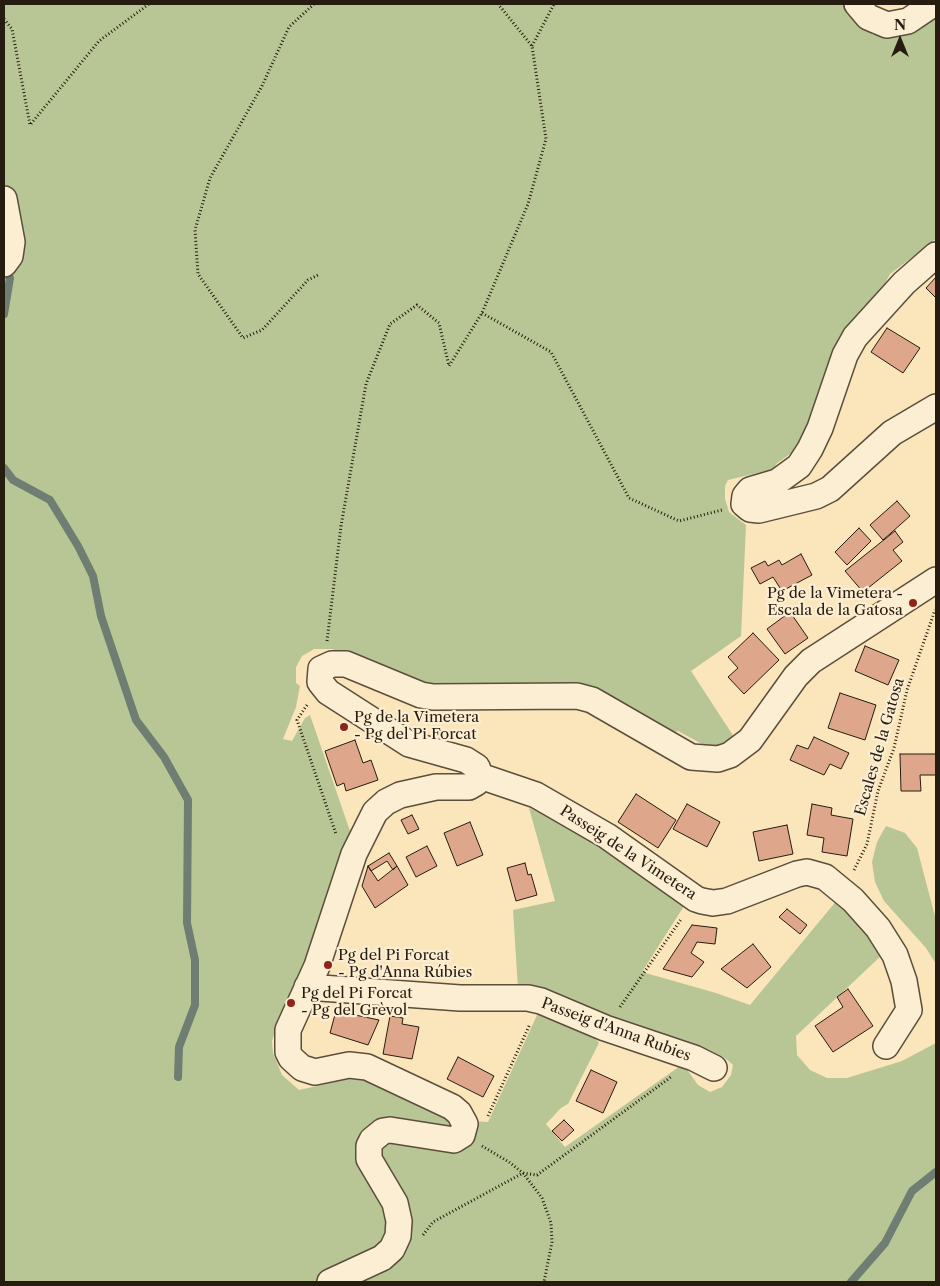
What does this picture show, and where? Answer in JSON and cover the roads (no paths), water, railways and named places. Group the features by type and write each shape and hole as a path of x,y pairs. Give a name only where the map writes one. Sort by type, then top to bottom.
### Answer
{"street":[{"path":"857,4 868,17 876,21 898,24 908,21 933,4"},
{"path":"4,199 12,242 10,256 4,264"},
{"path":"936,255 904,283 855,337 845,355 820,428 799,466 782,479 750,490 745,496 744,504 750,509 759,510 816,496 830,489 892,432 936,407"},
{"name":"Passeig de la Vimetera","path":"886,1046 909,1010 904,981 895,955 878,928 840,888 825,877 807,872 797,874 727,901 713,903 696,899 607,836 536,795 480,776 477,766 466,760 409,744 328,692 322,675 336,663 346,664 421,695 433,697 577,696 592,700 692,757 718,759 730,755 750,740 796,676 811,661 936,580"},
{"path":"330,1282 374,1263 388,1253 396,1243 400,1228 398,1212 392,1196 369,1159 369,1146 372,1140 382,1132 390,1130 459,1134 461,1116 452,1107 367,1067 349,1066 315,1072 298,1066 288,1052 286,1039 288,1030 316,966 354,854 369,821 386,802 416,790 436,787 470,788 480,776"},
{"name":"Passeig d'Anna Rubies","path":"306,987 460,998 528,998 541,1001 606,1028 704,1063"}],"waterway":[{"path":"4,266 10,278 4,314"},
{"path":"4,468 13,480 50,500 78,546 93,576 101,616 136,720 164,757 188,800 187,923 195,960 195,1005 179,1047 178,1077"},
{"path":"851,1282 885,1243 912,1191 936,1172"}],"place":[{"name":"Pg de la Vimetera - Escala de la Gatosa","path":"913,603"},
{"name":"Pg de la Vimetera - Pg del Pi Forcat","path":"344,727"},
{"name":"Pg del Pi Forcat - Pg d'Anna Rúbies","path":"328,965"},
{"name":"Pg del Pi Forcat - Pg del Grèvol","path":"291,1003"}]}
